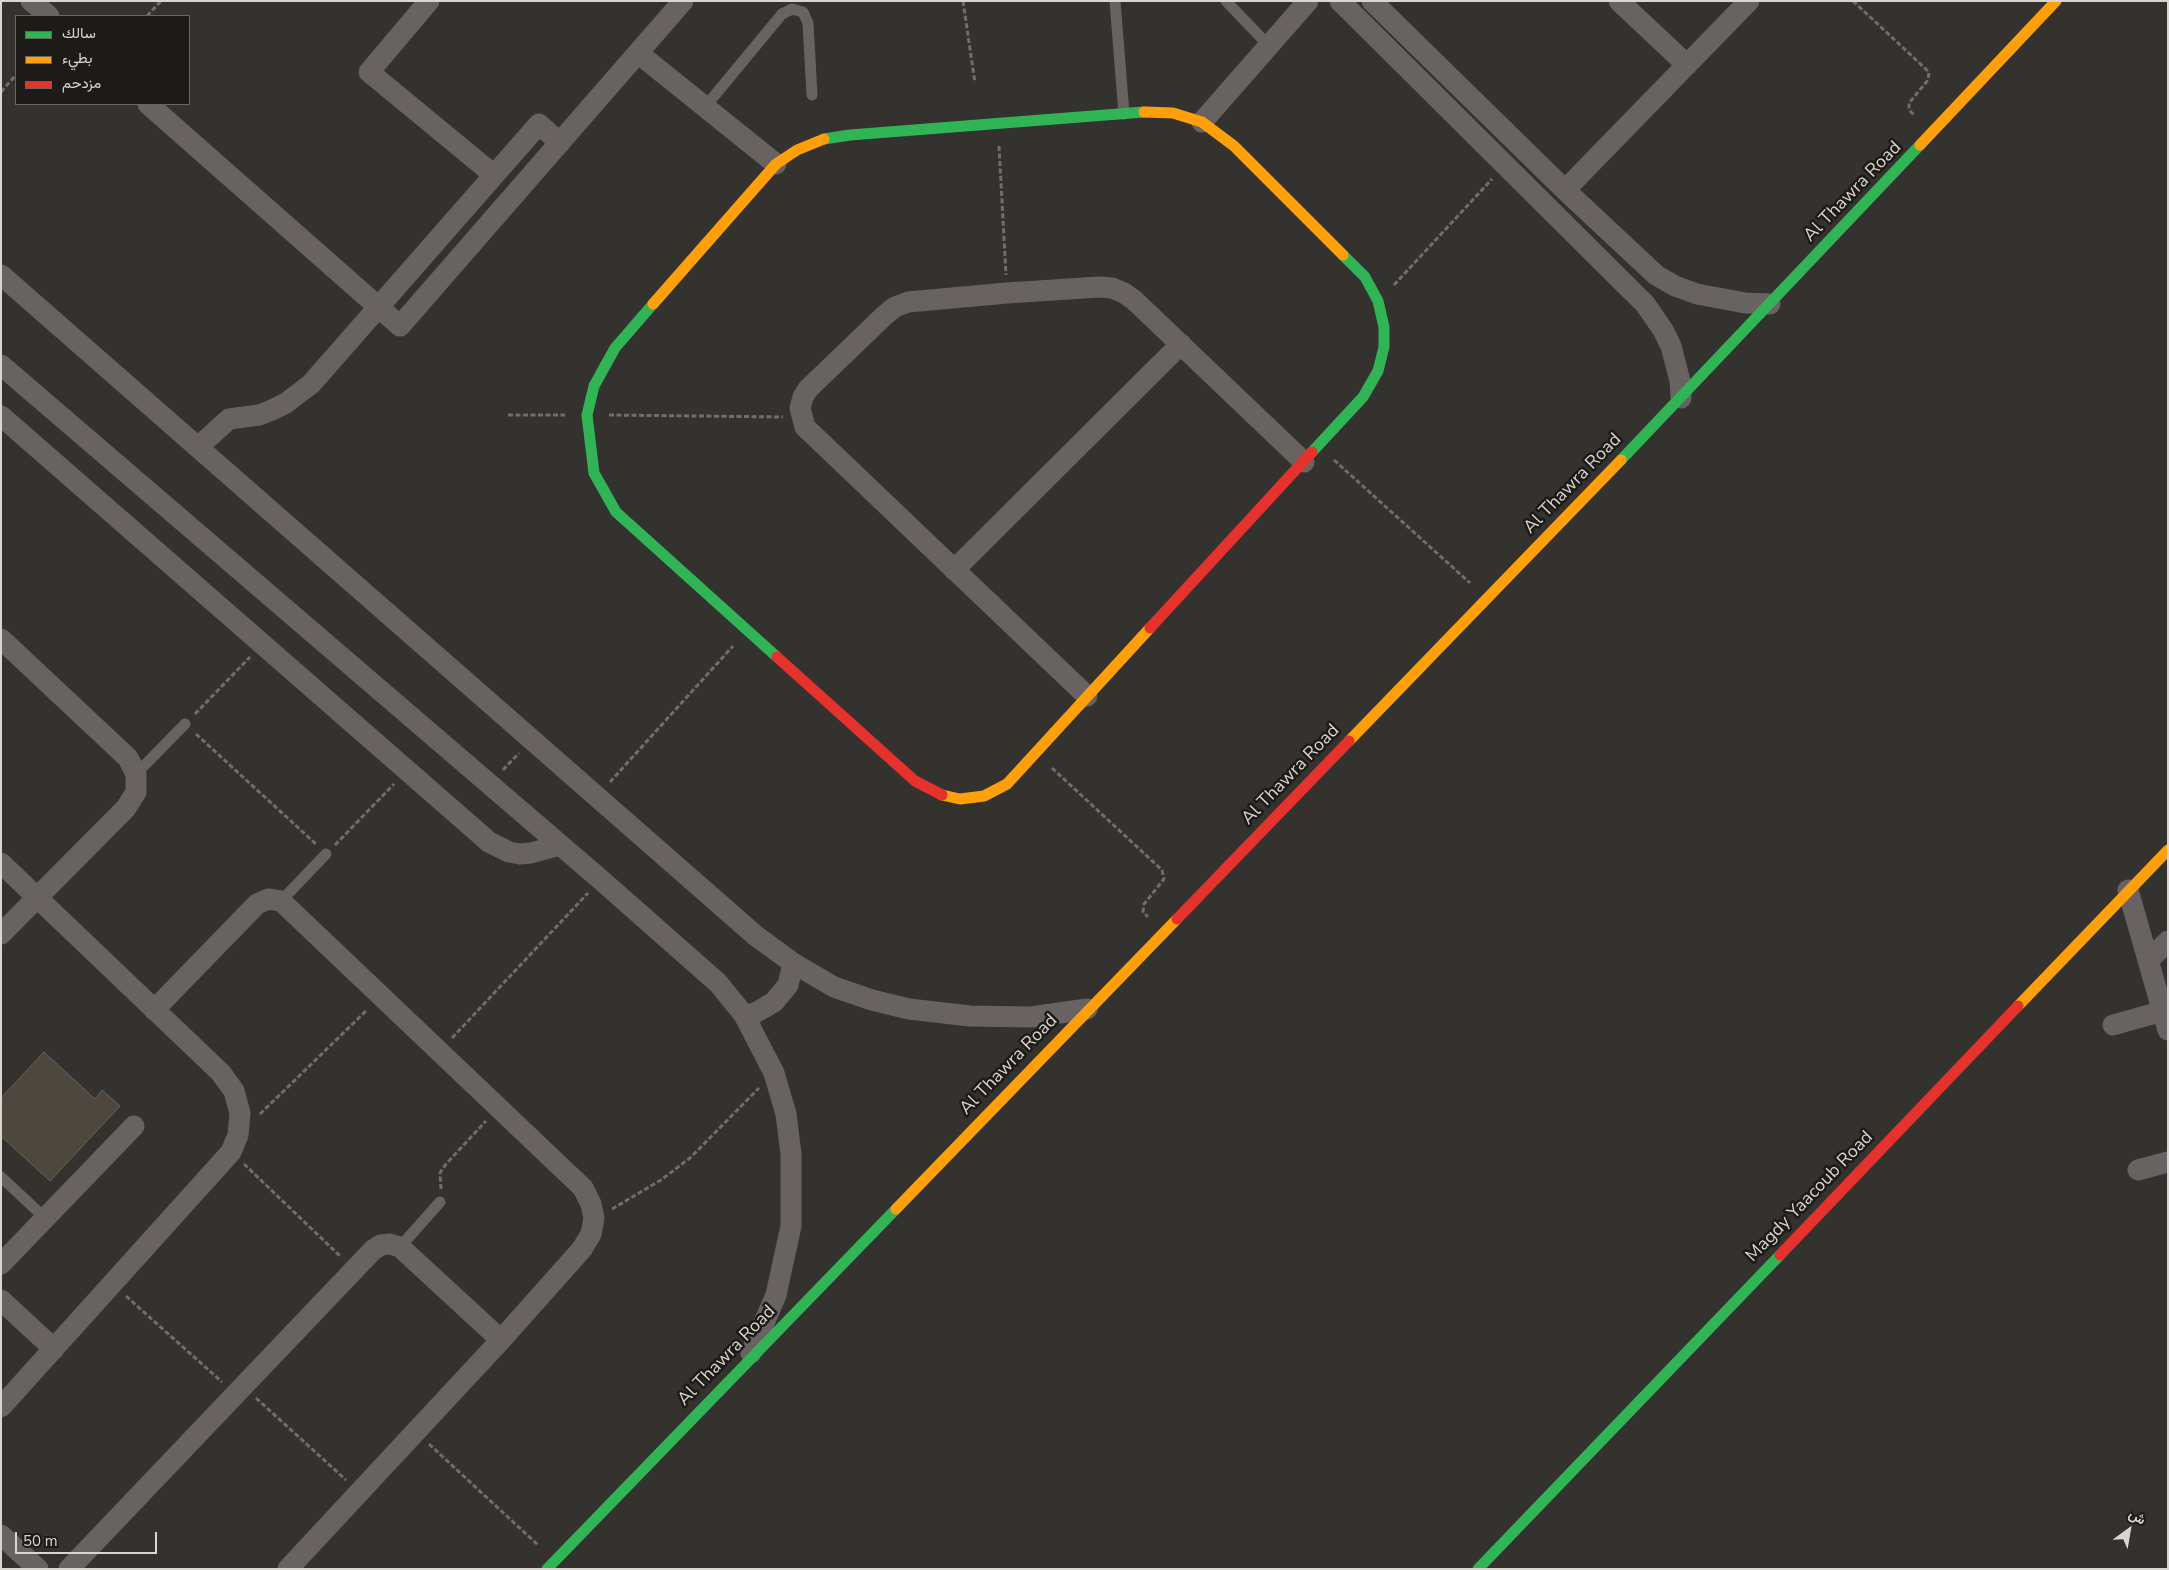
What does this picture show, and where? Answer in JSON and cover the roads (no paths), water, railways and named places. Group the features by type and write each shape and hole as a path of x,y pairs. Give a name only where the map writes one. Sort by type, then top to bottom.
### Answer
{"street":[{"path":"31,1 48,15"},
{"path":"429,1 368,72 494,175"},
{"path":"149,105 377,308 400,326 683,1"},
{"path":"1202,122 1308,1"},
{"path":"1340,1 1645,304 1663,330 1677,363 1681,398"},
{"path":"1372,1 1643,265 1675,286 1697,294 1745,303 1770,304"},
{"path":"1619,1 1686,65"},
{"path":"1565,190 1749,1"},
{"name":"Al Thawra Road","path":"551,1565 1087,1009 1681,398 2056,1"},
{"path":"1389,49 1405,34"},
{"path":"638,53 776,164"},
{"path":"1458,118 1475,102"},
{"path":"1173,113 1202,122 1234,146 1365,277 1378,302 1384,327 1384,340 1378,371 1364,397 1007,784 984,796 960,799 936,793 915,781 616,512 594,473 587,415 594,386 615,348 776,164 797,150 820,140 850,135 1124,114 1173,113"},
{"path":"198,447 229,419 259,415 286,403 311,384 539,124 560,143"},
{"path":"1626,284 1643,265"},
{"path":"1,275 756,936 793,964 834,987 872,1000 909,1009 970,1016 1031,1017 1087,1009"},
{"path":"1087,696 805,427 800,408 803,397 808,389 895,307 922,300 1100,287 1112,288 1134,300 1304,462"},
{"path":"954,570 1181,344"},
{"path":"1,365 718,983 744,1015 774,1073 786,1114 791,1154 791,1226 776,1295 747,1361"},
{"path":"1,416 489,842 498,848 520,854 560,845"},
{"path":"1,639 128,758 136,774 136,792 126,808 1,934"},
{"name":"Magdy Yaacoub Road","path":"1478,1569 2168,850"},
{"path":"1,863 221,1073 234,1091 240,1113 235,1144 1,1407"},
{"path":"2114,1025 2165,1020 2128,890"},
{"path":"154,1010 256,904 268,899 281,901 583,1188 591,1204 594,1218 591,1234 582,1249 502,1340 288,1569"},
{"path":"2149,960 2168,941"},
{"path":"744,1015 755,1013 774,1002 788,985 793,964"},
{"path":"1,1264 134,1126"},
{"path":"2138,1170 2168,1162"},
{"path":"69,1569 373,1250 390,1244 400,1247 502,1340"},
{"path":"1,1300 54,1349"},
{"path":"1,1535 38,1569"}],"lane":[{"path":"1115,1 1124,114"},
{"path":"1226,1 1269,46"},
{"path":"705,106 782,14 792,9 803,12 808,22 812,95"},
{"path":"136,774 185,724"},
{"path":"281,901 326,854"},
{"path":"1,1177 45,1218"},
{"path":"400,1247 440,1202"}]}
